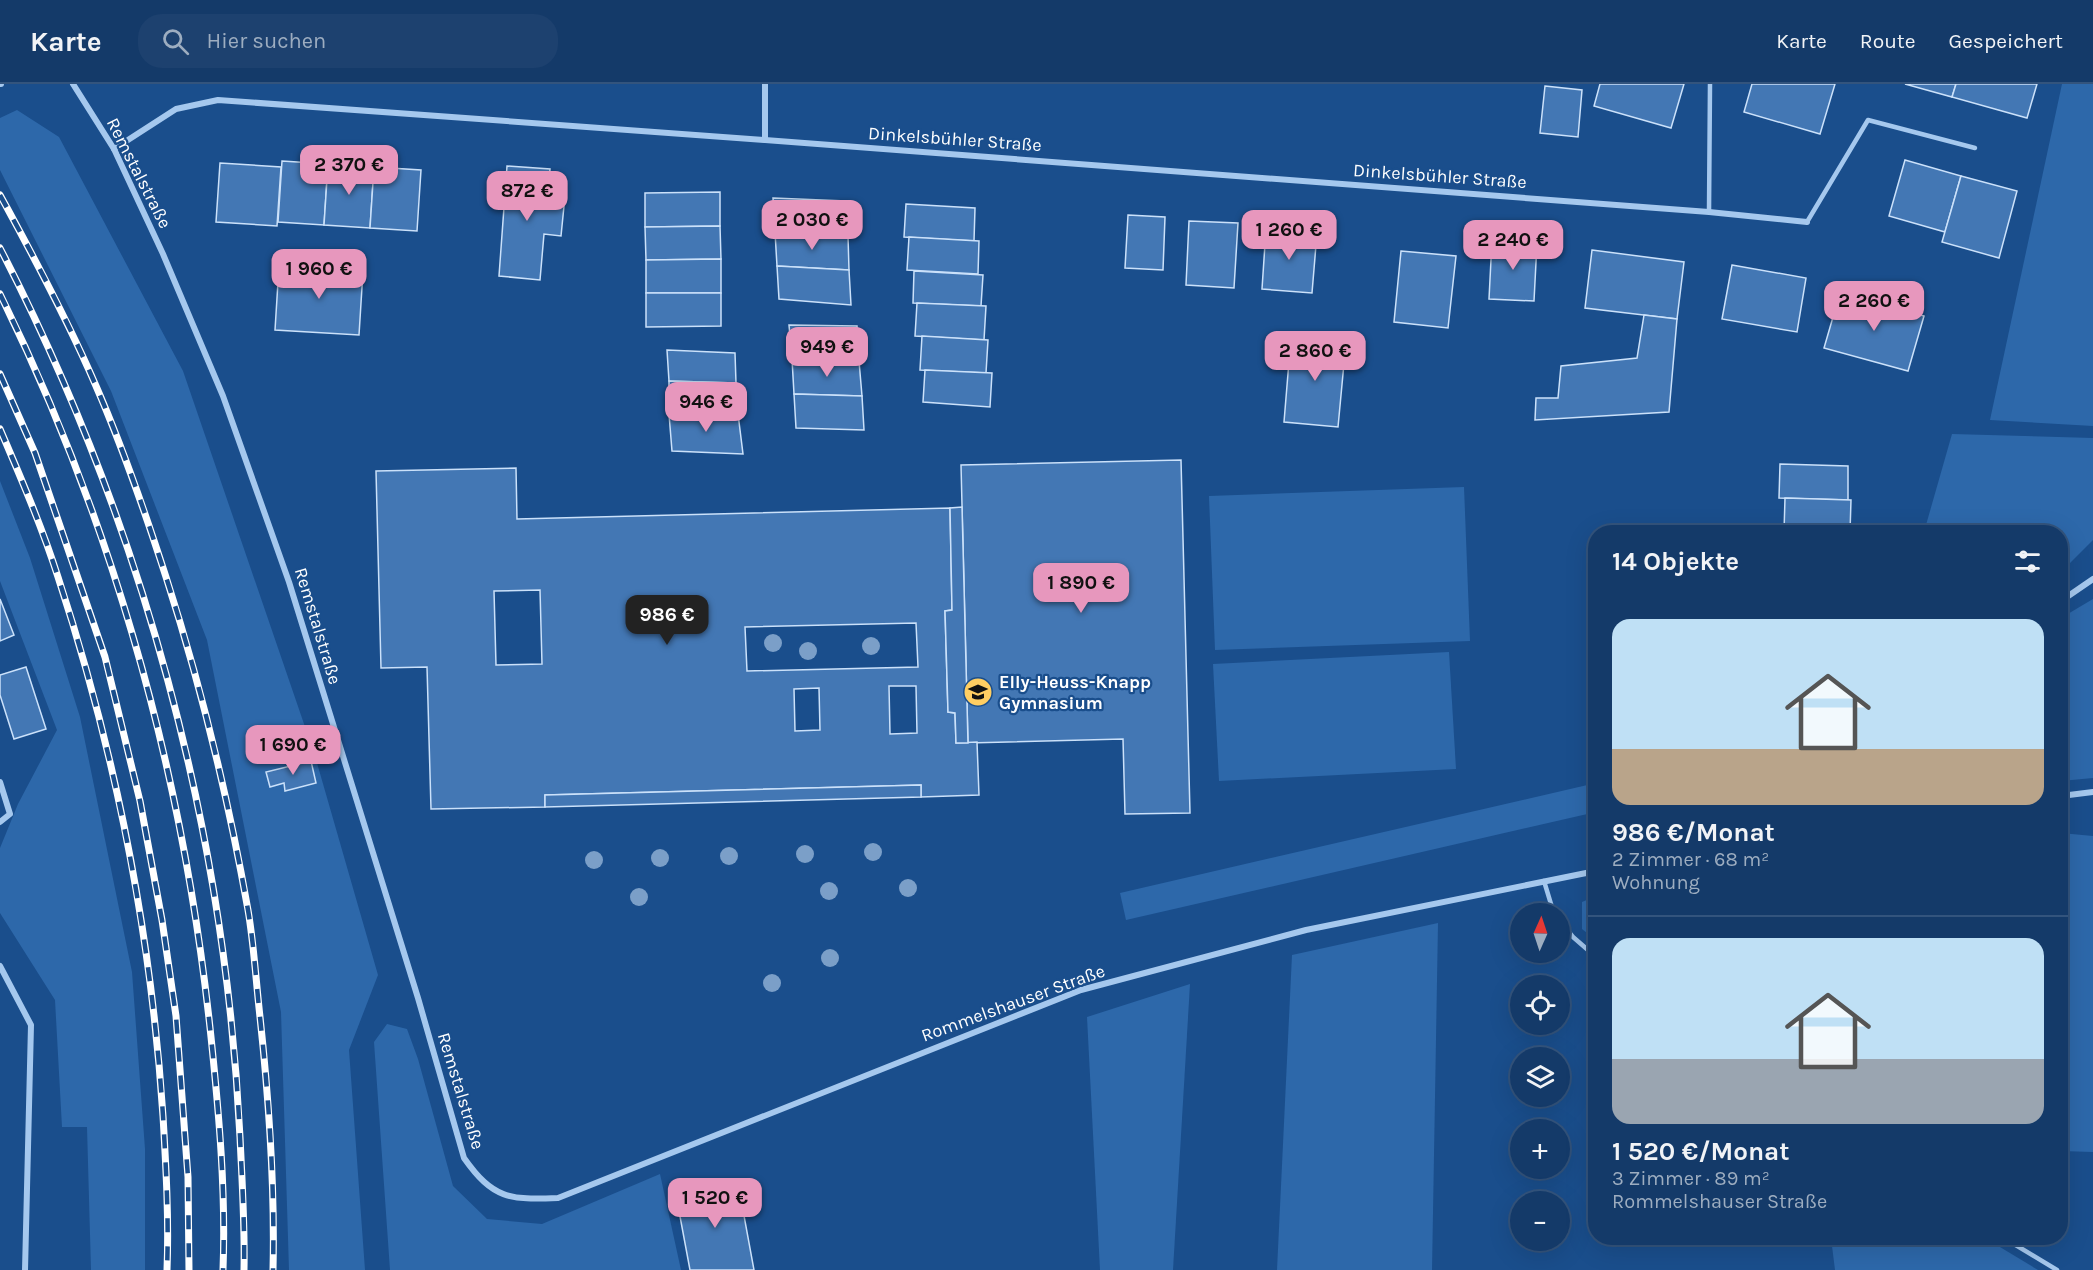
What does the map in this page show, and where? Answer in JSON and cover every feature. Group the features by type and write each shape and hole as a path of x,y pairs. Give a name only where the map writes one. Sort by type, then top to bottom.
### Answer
{"street":[{"name":"Remstalstraße","path":"72,84 114,149 163,254 223,396 289,582 418,999 464,1158 480,1180 499,1194 528,1199"},
{"path":"765,84 765,140"},
{"name":"Dinkelsbühler Straße","path":"114,149 176,109 218,100 1709,212 1807,222"},
{"path":"2068,596 2093,579"},
{"path":"0,782 10,814 0,822"},
{"path":"2068,795 2093,792"},
{"name":"Rommelshauser Straße","path":"528,1199 558,1198 1082,990 1306,930 1588,873"},
{"path":"0,966 31,1025 25,1270"}],"lane":[{"path":"1709,212 1710,84"},
{"path":"1807,222 1868,120 1975,148"},
{"path":"1544,882 1551,903"},
{"path":"1570,933 1588,950"},
{"path":"2015,1245 2056,1270"}],"shaded area":[{"path":"2062,84 2093,84 2093,426 1990,420"},
{"path":"17,110 59,137 183,371 315,756 378,975 349,1050 365,1270 289,1270 281,1012 207,640 111,391 0,170 0,118"},
{"path":"1952,434 2093,438 2093,540 2068,565 2068,525 1926,525"},
{"path":"0,481 30,558 80,717 132,972 145,1149 145,1270 91,1270 87,1127 62,1127 55,1000 0,913 0,848 18,804 57,730 0,581"},
{"path":"1464,487 1470,641 1215,650 1209,496"},
{"path":"2093,599 2093,778 2068,780 2068,614"},
{"path":"1449,652 1456,769 1219,781 1213,664"},
{"path":"1588,785 1588,814 1126,920 1120,893"},
{"path":"2068,834 2093,836 2093,1152 2068,1151"},
{"path":"1588,899 1588,934 1582,929 1582,902"},
{"path":"1438,923 1432,1270 1277,1270 1292,955"},
{"path":"1190,984 1173,1270 1100,1270 1087,1017"},
{"path":"387,1024 407,1029 418,1059 453,1186 487,1219 542,1224 660,1174 681,1270 390,1270 374,1042"},
{"path":"1832,1245 1997,1245 2038,1270 1835,1270"}],"building":[{"path":"1600,84 1684,84 1671,128 1594,106"},
{"path":"1752,84 1835,84 1820,134 1744,112"},
{"path":"1905,84 1956,84 1952,97"},
{"path":"1956,84 2037,84 2027,118 1952,97"},
{"path":"1545,86 1582,90 1578,137 1540,133"},
{"path":"1905,160 1961,176 1945,232 1889,216"},
{"path":"282,161 328,164 324,225 278,222"},
{"path":"220,163 281,167 277,226 216,222"},
{"path":"328,164 374,167 370,228 324,225"},
{"path":"507,166 550,169 547,205 564,206 561,236 544,234 540,280 499,276"},
{"path":"374,167 421,170 417,231 370,228"},
{"path":"1961,176 2017,191 1999,258 1942,242"},
{"path":"720,192 720,226 645,227 645,193"},
{"path":"773,198 846,201 848,236 775,232"},
{"path":"906,204 975,208 974,241 904,237"},
{"path":"1128,215 1165,217 1163,270 1125,268"},
{"path":"1189,221 1238,223 1234,288 1186,285"},
{"path":"720,226 721,259 646,260 645,227"},
{"path":"1266,229 1317,233 1312,293 1262,289"},
{"path":"775,232 848,236 849,270 777,266"},
{"path":"909,237 979,241 978,274 907,270"},
{"path":"1492,240 1537,243 1534,301 1489,299"},
{"path":"1592,250 1684,262 1677,319 1585,308"},
{"path":"1401,251 1456,256 1448,328 1394,322"},
{"path":"721,259 721,293 646,293 646,260"},
{"path":"1732,265 1806,278 1797,332 1722,319"},
{"path":"279,266 363,271 359,335 275,330"},
{"path":"777,266 849,270 851,305 779,299"},
{"path":"914,271 983,275 981,306 913,303"},
{"path":"646,293 721,293 721,326 646,327"},
{"path":"1840,293 1924,316 1908,371 1824,348"},
{"path":"917,303 986,306 984,340 915,336"},
{"path":"1644,315 1677,319 1669,412 1535,420 1536,398 1558,398 1561,366 1637,358"},
{"path":"789,325 857,326 859,361 792,359"},
{"path":"922,336 988,340 986,373 920,370"},
{"path":"1291,337 1346,342 1338,427 1284,422"},
{"path":"667,350 735,353 736,383 669,381"},
{"path":"792,359 859,361 862,396 794,394"},
{"path":"925,370 992,373 990,407 923,402"},
{"path":"669,381 736,383 738,414 669,414"},
{"path":"794,394 862,396 864,430 796,428"},
{"path":"669,414 738,414 743,454 672,451"},
{"path":"1181,460 1190,813 1125,814 1123,739 968,743 961,465"},
{"path":"1780,464 1848,466 1848,500 1779,498"},
{"path":"516,468 517,519 950,508 952,610 945,611 948,712 955,713 956,743 977,742 979,795 921,797 921,785 545,795 545,807 431,809 427,667 381,668 376,471","holes":["540,590 542,664 496,665 494,591","916,623 918,667 747,671 745,627","889,686 916,686 917,733 890,734","819,688 820,730 795,731 794,689"]},
{"path":"1785,498 1851,500 1850,525 1784,525"},
{"path":"962,507 968,743 956,743 955,713 948,712 945,611 952,610 950,508"},
{"path":"0,599 14,635 0,641"},
{"path":"26,667 46,729 14,739 0,695 0,675"},
{"path":"311,761 316,783 285,791 284,783 270,787 266,772"},
{"path":"921,785 921,797 545,807 545,795"},
{"path":"738,1183 754,1270 690,1270 676,1195"}],"railway":[{"path":"0,195 62,313 115,433 166,577 213,742 252,937 271,1143 273,1270"},
{"path":"0,248 50,352 95,459 134,569 168,680 195,792 216,906 231,1021 240,1137 244,1270"},
{"path":"0,294 41,382 78,472 110,563 163,749 183,844 199,940 211,1037 224,1212 223,1270"},
{"path":"0,374 35,453 105,657 140,801 162,920 176,1016 188,1177 189,1270"},
{"path":"0,429 58,577 97,709 127,843 140,911 157,1047 166,1174 167,1270"}],"place":[{"name":"Elly-Heuss-Knapp Gymnasium","path":"978,692"}]}
